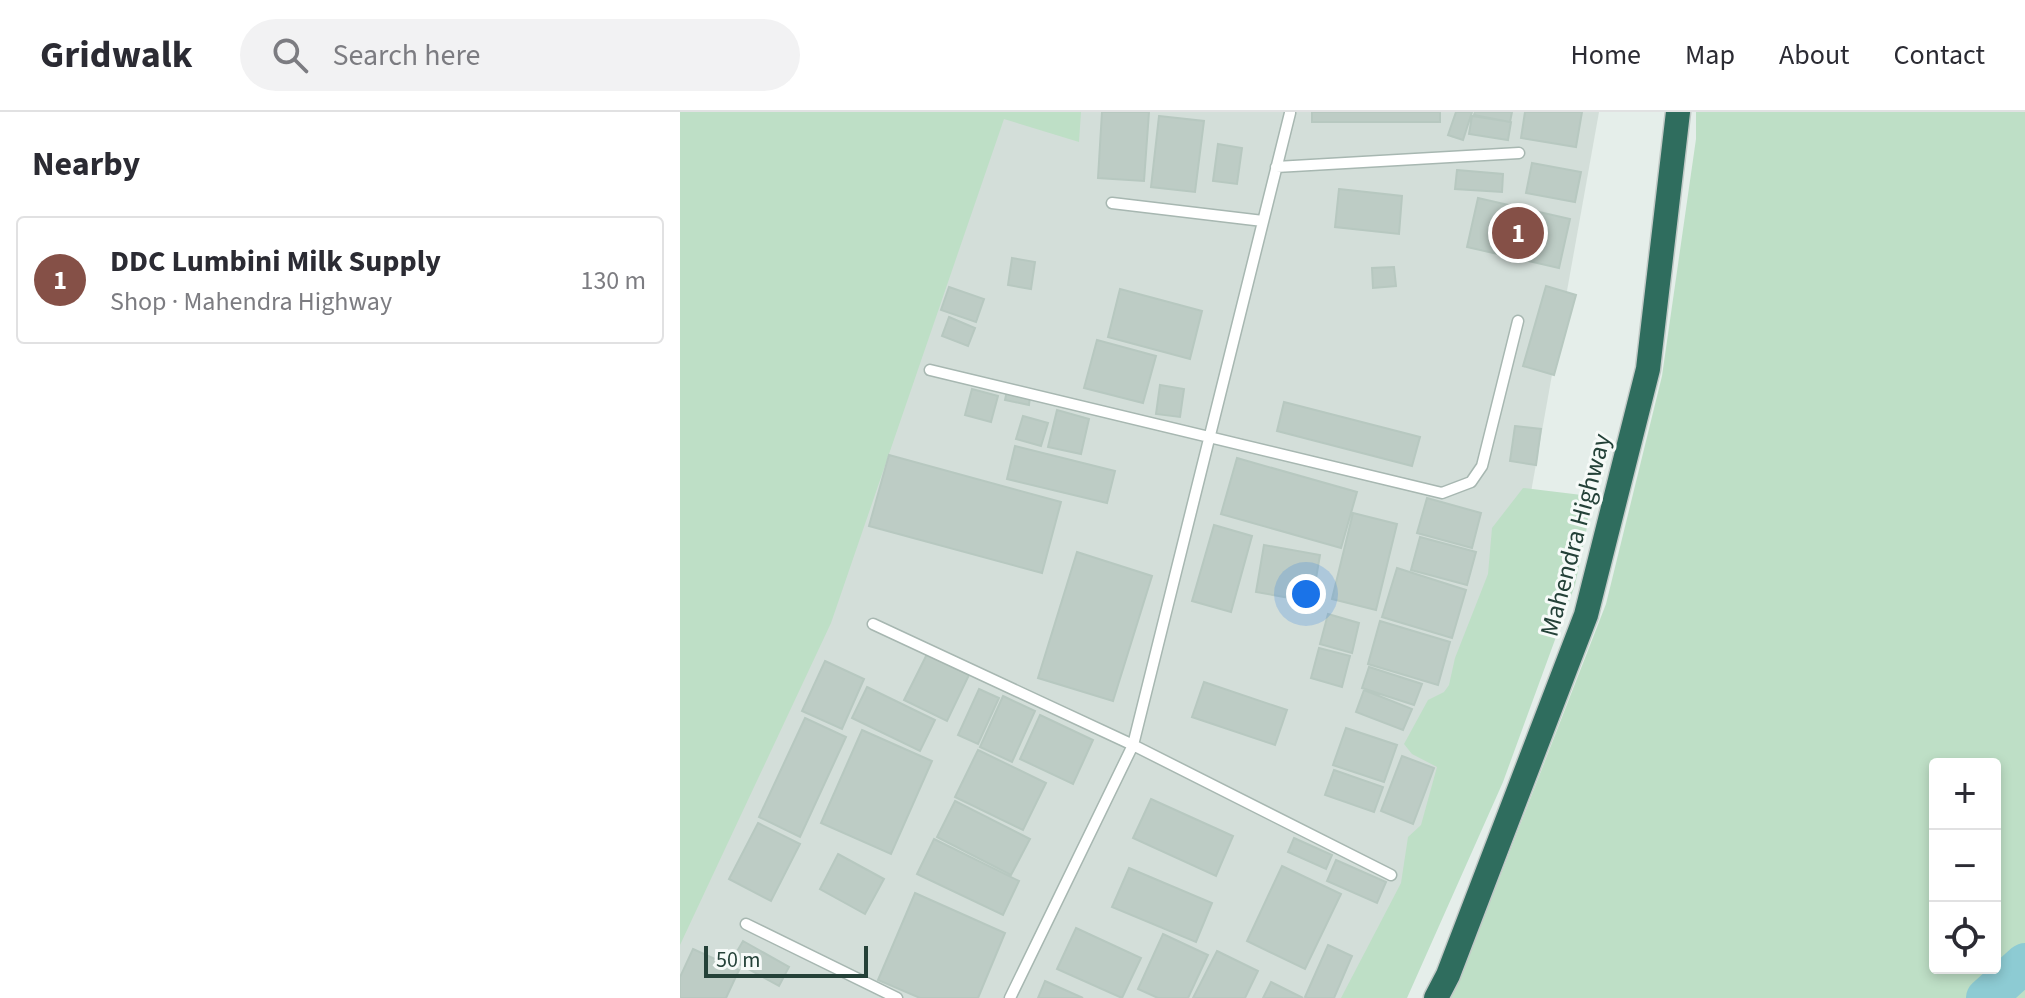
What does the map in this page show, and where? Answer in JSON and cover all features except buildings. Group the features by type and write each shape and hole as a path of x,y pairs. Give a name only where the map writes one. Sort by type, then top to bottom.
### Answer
{"highway":[{"name":"Mahendra Highway","path":"1436,998 1448,975 1586,615 1648,369 1678,112"}],"lane":[{"path":"1010,998 1133,745 1290,113"},
{"path":"1276,167 1519,153"},
{"path":"1112,203 1263,221"},
{"path":"930,370 1442,493 1471,482 1482,466 1518,321"},
{"path":"873,624 1133,745 1391,875"},
{"path":"746,924 897,998"}],"shaded area":[{"path":"913,112 1599,112 1494,699 1376,998 680,998 680,590"}],"green space":[{"path":"680,112 1081,112 1079,142 1004,119 831,623 680,945"},
{"path":"1696,112 2025,112 2025,998 1445,998 1499,879 1606,604 1662,376 1696,139"},
{"path":"1523,488 1590,496 1575,585 1503,782 1407,998 1341,998 1401,883 1408,837 1421,825 1437,767 1412,754 1404,744 1428,700 1444,692 1449,685 1455,658 1488,574 1492,528"}],"waterway":[{"path":"1986,998 2025,963"}],"place":[{"name":"DDC Lumbini Milk Supply","path":"1518,233"}]}
